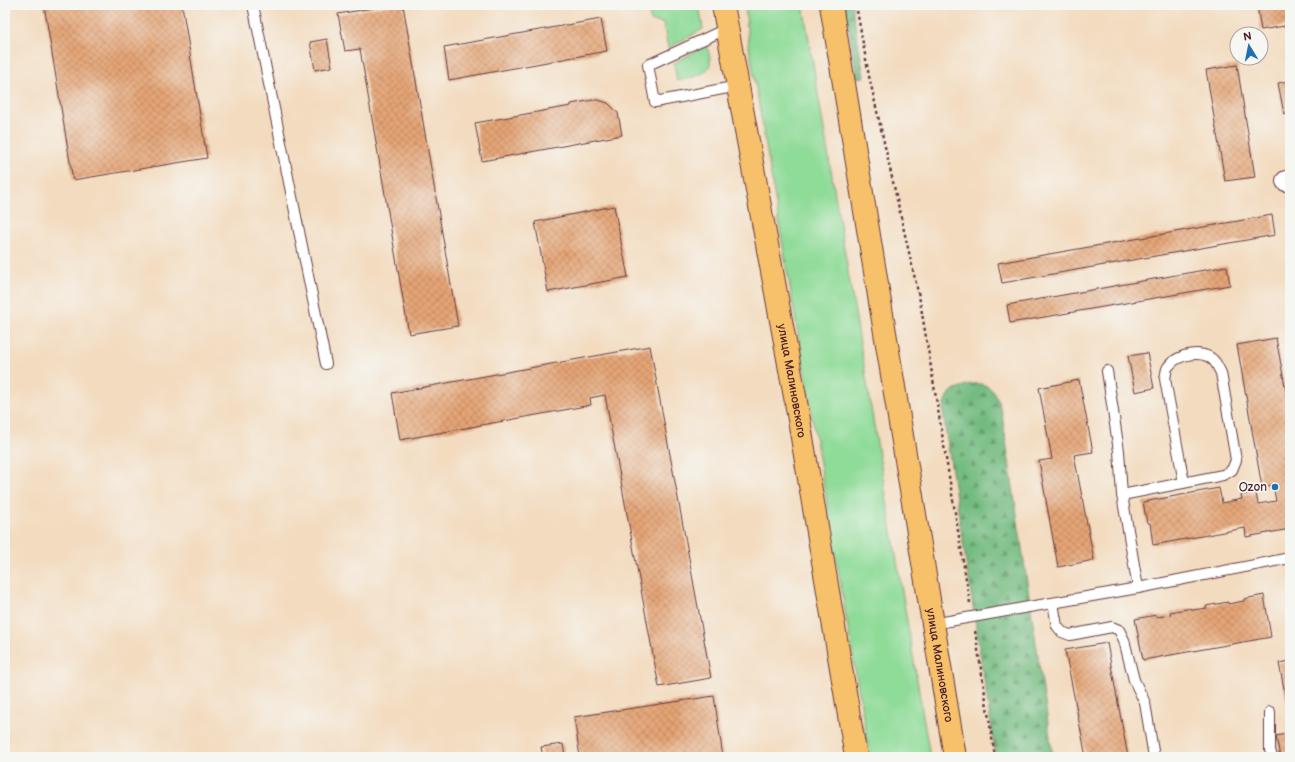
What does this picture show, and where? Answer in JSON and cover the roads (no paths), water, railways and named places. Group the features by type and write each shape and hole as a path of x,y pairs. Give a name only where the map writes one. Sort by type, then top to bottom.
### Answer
{"highway":[{"name":"улица Малиновского","path":"723,5 797,410 856,757"},
{"name":"улица Малиновского","path":"831,5 955,757"}],"lane":[{"path":"253,5 326,364"},
{"path":"728,28 648,65 655,102 738,86"},
{"path":"1122,495 1184,483 1223,475 1232,470 1236,460 1220,373 1214,361 1203,354 1188,355 1176,358 1167,367 1165,378 1184,483"},
{"path":"1106,371 1119,451 1122,495 1138,588"},
{"path":"932,624 1138,588 1290,558"},
{"path":"1053,603 1057,626 1062,632 1070,635 1112,627 1119,630 1124,640 1134,680 1145,703 1154,757"},
{"path":"1270,712 1270,750 1272,757"}],"place":[{"name":"Ozon","path":"1275,487"}]}
